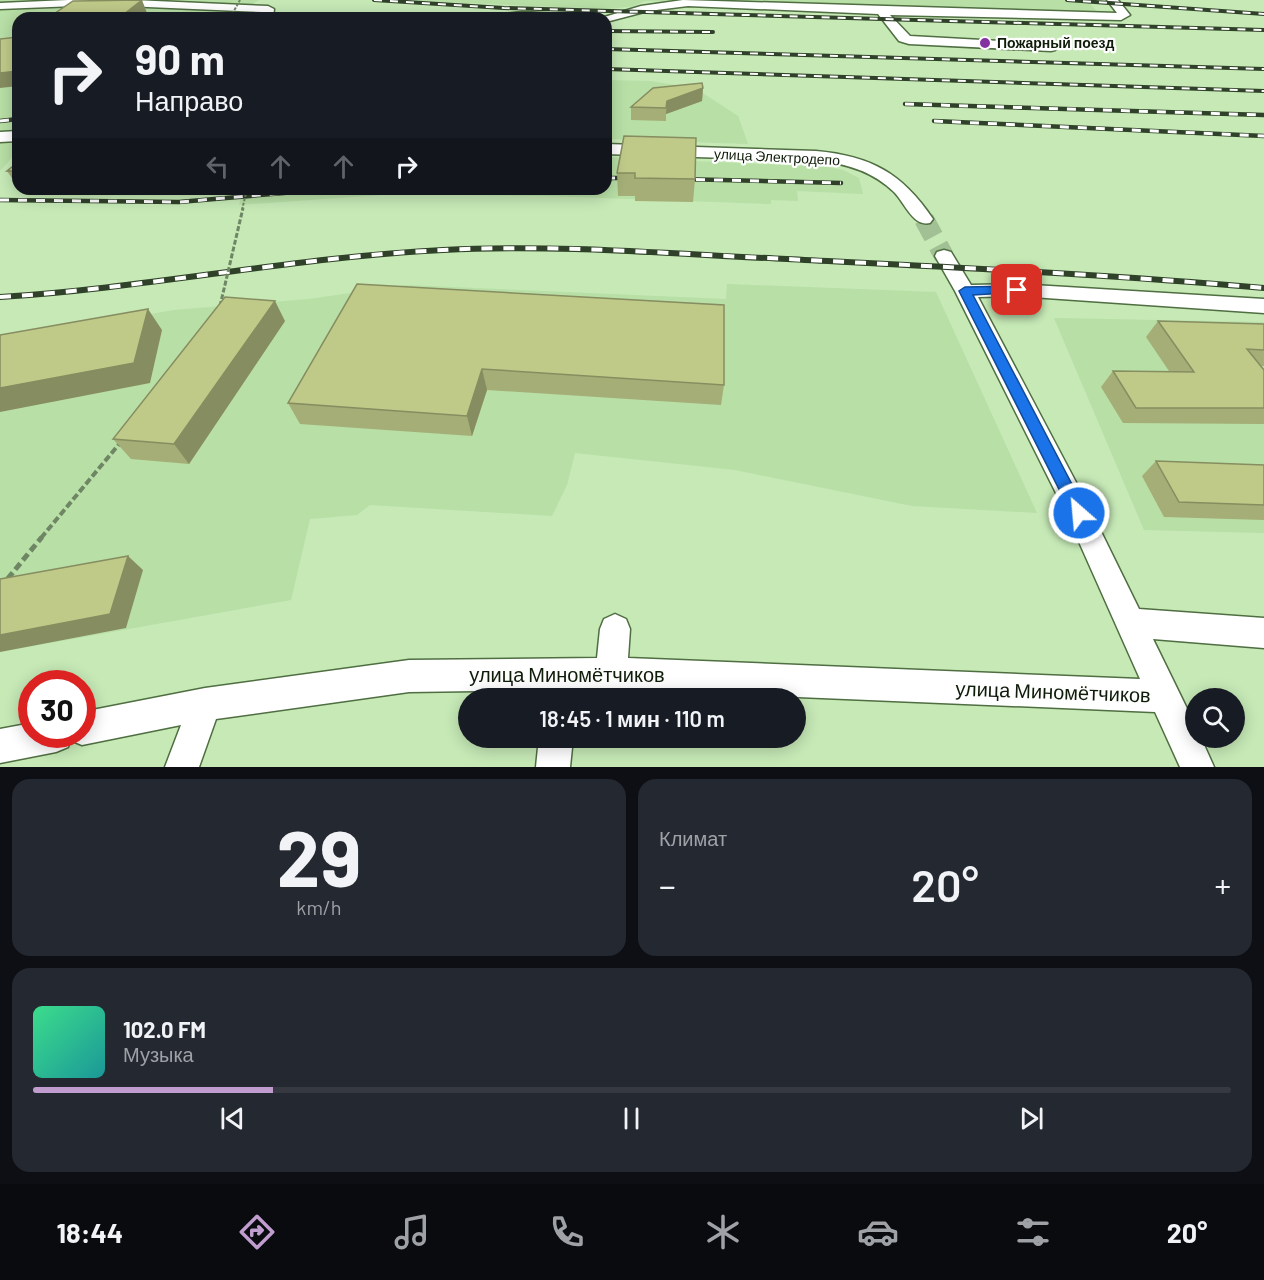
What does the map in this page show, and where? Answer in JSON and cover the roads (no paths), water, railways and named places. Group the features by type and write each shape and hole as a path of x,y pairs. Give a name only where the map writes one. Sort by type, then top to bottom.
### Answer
{"street":[{"path":"612,19 657,6 688,3 1121,17 1124,13 1112,0"},
{"path":"0,6 102,2 270,10"},
{"path":"881,11 903,38 909,40 1051,46"},
{"name":"улица Электродепо","path":"612,149 813,156 852,162 880,173 895,184 912,201 924,219"},
{"path":"944,256 965,291 1079,513 1197,767"},
{"path":"965,291 1017,290 1264,306"},
{"path":"1132,623 1264,633"},
{"path":"611,673 615,629"},
{"name":"улица Миномётчиков","path":"96,726 206,704 409,675 561,685 611,673 1164,696"},
{"path":"182,767 206,704"},
{"path":"0,746 18,742"},
{"path":"553,767 555,748"}],"tunnel":[{"path":"924,219 944,256"}],"railway":[{"path":"374,0 504,8 1264,30"},
{"path":"1067,0 1264,14"},
{"path":"612,31 713,32"},
{"path":"612,49 1264,69"},
{"path":"612,69 1264,91"},
{"path":"905,104 1264,115"},
{"path":"0,121 12,120"},
{"path":"934,121 1264,136"},
{"path":"612,178 633,178"},
{"path":"678,179 841,183"},
{"path":"0,200 179,202 261,195"},
{"path":"0,297 111,287 332,259 486,248 615,250 1085,275 1264,288"}],"place":[{"name":"Пожарный поезд","path":"985,43"}]}
